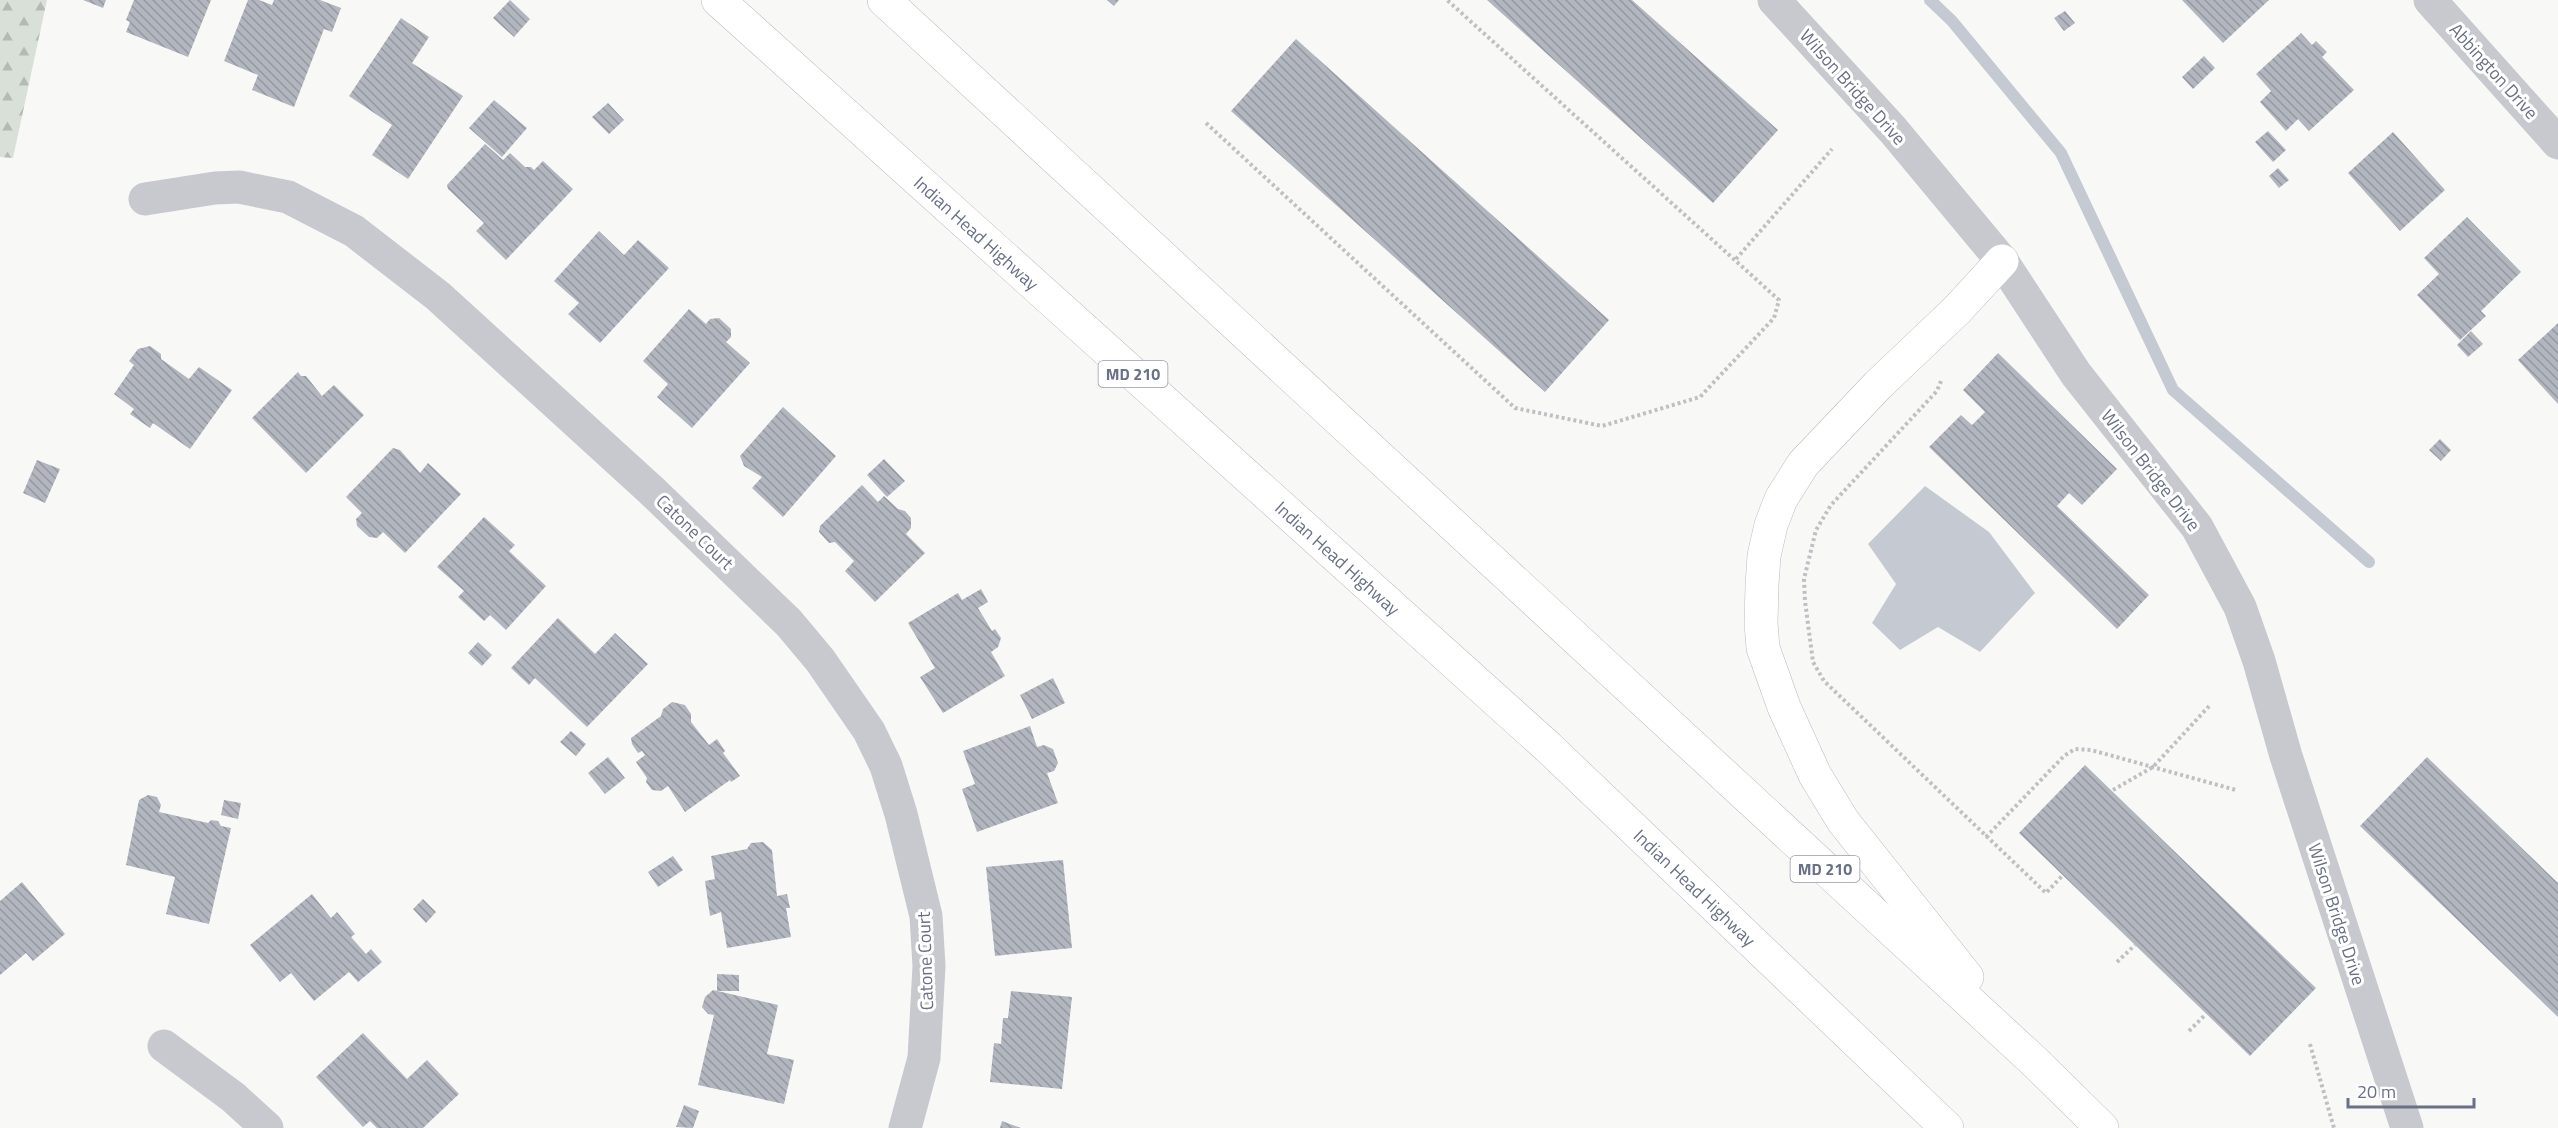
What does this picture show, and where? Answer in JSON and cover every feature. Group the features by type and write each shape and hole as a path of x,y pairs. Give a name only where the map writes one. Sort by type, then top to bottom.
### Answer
{"highway":[{"name":"Indian Head Highway","path":"718,0 1548,747 1947,1128"},
{"name":"MD 210","path":"884,0 2036,1063 2102,1128"},
{"path":"2002,261 1957,310 1878,386 1803,464 1781,499 1771,525 1764,556 1761,623 1763,648 1784,707 1815,775 1843,821 2036,1063"}],"street":[{"name":"Wilson Bridge Drive","path":"1773,0 1893,130 2002,261 2076,374 2197,527 2240,607 2259,661 2286,756 2407,1128"},
{"name":"Abbington Drive","path":"2430,0 2558,143"},
{"name":"Catone Court","path":"145,199 215,188 239,187 288,197 354,231 438,296 652,491 789,623 820,660 869,731 886,766 901,814 926,916 929,966 924,1058 905,1128"},
{"path":"164,1046 233,1097 267,1128"}],"path":[{"path":"1206,123 1515,408 1602,426 1700,397 1774,318 1779,300 1447,0"},
{"path":"1736,259 1832,149"},
{"path":"1944,371 1937,391 1831,505 1816,530 1804,579 1806,618 1813,662 1824,681 2046,893 2063,875"},
{"path":"2114,790 2153,767 2211,704"},
{"path":"1986,837 2070,752 2081,748 2236,790"},
{"path":"2117,962 2135,945"},
{"path":"2189,1031 2206,1014"},
{"path":"2310,1044 2334,1128"}],"green space":[{"path":"0,0 47,0 13,158 0,157"}],"shaded area":[{"path":"1925,486 1989,532 2035,593 1980,652 1938,627 1900,650 1872,623 1896,584 1868,544"}],"building":[{"path":"83,0 106,0 103,8"},
{"path":"134,0 211,0 188,57 126,32 130,22 126,20"},
{"path":"248,0 259,0 272,5 274,0 320,0 341,8 332,32 324,29 294,107 252,90 258,75 224,61"},
{"path":"510,0 530,19 514,37 493,18"},
{"path":"1107,0 1119,0 1114,6"},
{"path":"1487,0 1632,0 1778,130 1713,203"},
{"path":"2182,0 2269,0 2223,43"},
{"path":"2065,11 2075,23 2064,31 2054,18"},
{"path":"401,18 429,37 412,63 463,96 408,179 372,155 392,125 349,96"},
{"path":"2301,33 2312,45 2316,41 2327,52 2322,57 2354,90 2309,131 2298,119 2286,131 2260,102 2271,91 2256,74"},
{"path":"1296,39 1609,320 1545,392 1231,111"},
{"path":"2204,56 2215,68 2193,89 2182,77"},
{"path":"494,100 527,128 502,157 469,128"},
{"path":"608,103 624,120 609,134 592,117"},
{"path":"2268,131 2286,150 2273,162 2255,142"},
{"path":"2393,132 2445,190 2400,231 2348,173"},
{"path":"485,144 503,160 510,153 525,167 531,167 534,170 543,161 573,189 506,260 476,231 484,223 448,189 447,185"},
{"path":"2278,168 2289,180 2279,188 2269,176"},
{"path":"2467,217 2521,272 2481,311 2486,316 2460,340 2417,295 2439,274 2424,258"},
{"path":"599,231 624,255 638,240 669,268 600,343 568,314 579,303 554,281"},
{"path":"689,309 706,324 710,319 719,318 731,329 731,337 726,342 750,363 692,428 657,397 668,384 643,361"},
{"path":"2558,323 2558,404 2518,360"},
{"path":"2471,331 2483,344 2468,357 2457,345"},
{"path":"150,346 161,354 161,359 189,379 199,367 232,390 190,449 153,423 150,428 130,414 134,409 114,394 134,365 129,361 138,349"},
{"path":"1998,353 2117,469 2082,505 2069,493 2057,506 2149,595 2117,629 1929,447 1961,415 1972,425 1985,412 1963,390"},
{"path":"298,372 301,376 306,376 322,396 334,385 364,415 306,473 252,418"},
{"path":"783,407 836,456 783,517 752,488 762,477 744,466 740,456"},
{"path":"2440,439 2451,450 2441,461 2429,450"},
{"path":"393,448 400,450 420,473 428,463 461,494 405,553 383,532 377,538 369,537 357,526 356,519 362,513 346,497"},
{"path":"884,459 905,481 887,497 867,475"},
{"path":"37,460 60,469 45,503 23,493"},
{"path":"862,485 878,502 884,496 898,509 905,511 911,518 911,528 906,534 925,553 875,602 845,571 854,561 835,542 829,543 819,532 820,526"},
{"path":"484,517 515,545 509,551 546,586 506,630 490,615 484,621 458,597 464,591 437,567"},
{"path":"981,589 988,602 978,608 992,631 995,629 1001,638 998,647 991,652 1005,676 943,713 920,677 935,668 908,623 958,593 962,600"},
{"path":"558,618 595,654 615,633 648,664 587,727 535,678 529,685 511,668"},
{"path":"478,642 492,655 482,666 468,653"},
{"path":"1053,678 1065,703 1032,719 1020,695"},
{"path":"672,702 685,705 691,714 691,722 709,745 717,739 725,751 723,753 740,776 731,782 730,780 685,812 668,786 661,791 652,790 646,782 647,778 636,762 645,755 642,751 638,753 631,738 661,716 663,709"},
{"path":"1030,726 1037,747 1044,745 1053,749 1058,763 1054,771 1047,773 1058,803 977,832 962,789 975,784 963,751"},
{"path":"571,731 586,744 576,756 560,742"},
{"path":"608,757 625,778 605,794 588,773"},
{"path":"2427,757 2558,883 2558,1017 2360,826"},
{"path":"2085,765 2316,988 2250,1056 2019,833"},
{"path":"148,795 157,797 161,805 159,812 208,823 211,820 218,821 221,826 231,828 209,924 166,914 175,877 126,865 139,800"},
{"path":"224,800 241,803 238,819 221,815"},
{"path":"763,842 772,850 777,896 787,894 790,908 786,908 791,937 727,948 721,912 710,916 705,881 715,879 711,856 747,849 751,843"},
{"path":"673,856 683,870 658,887 648,872"},
{"path":"1063,860 1072,948 995,956 986,867"},
{"path":"22,882 65,934 33,961 26,953 0,975 0,901"},
{"path":"312,894 331,918 337,912 355,934 351,937 366,954 371,949 382,962 358,982 349,972 314,1001 291,973 280,982 250,945"},
{"path":"423,899 436,912 426,923 413,909"},
{"path":"717,974 739,975 739,991 717,991"},
{"path":"713,990 778,1005 767,1054 794,1060 784,1104 698,1085 714,1015 708,1014 702,1007 705,997"},
{"path":"1011,991 1072,997 1062,1089 990,1082 994,1043 1001,1044 1003,1018 1008,1018"},
{"path":"363,1033 407,1079 427,1060 459,1094 423,1128 377,1128 370,1121 363,1127 316,1077"},
{"path":"684,1105 699,1111 693,1128 676,1127"},
{"path":"1002,1121 1021,1128 1000,1128"}],"waterway":[{"path":"1930,0 1952,21 2061,153 2173,390 2369,562"}]}
